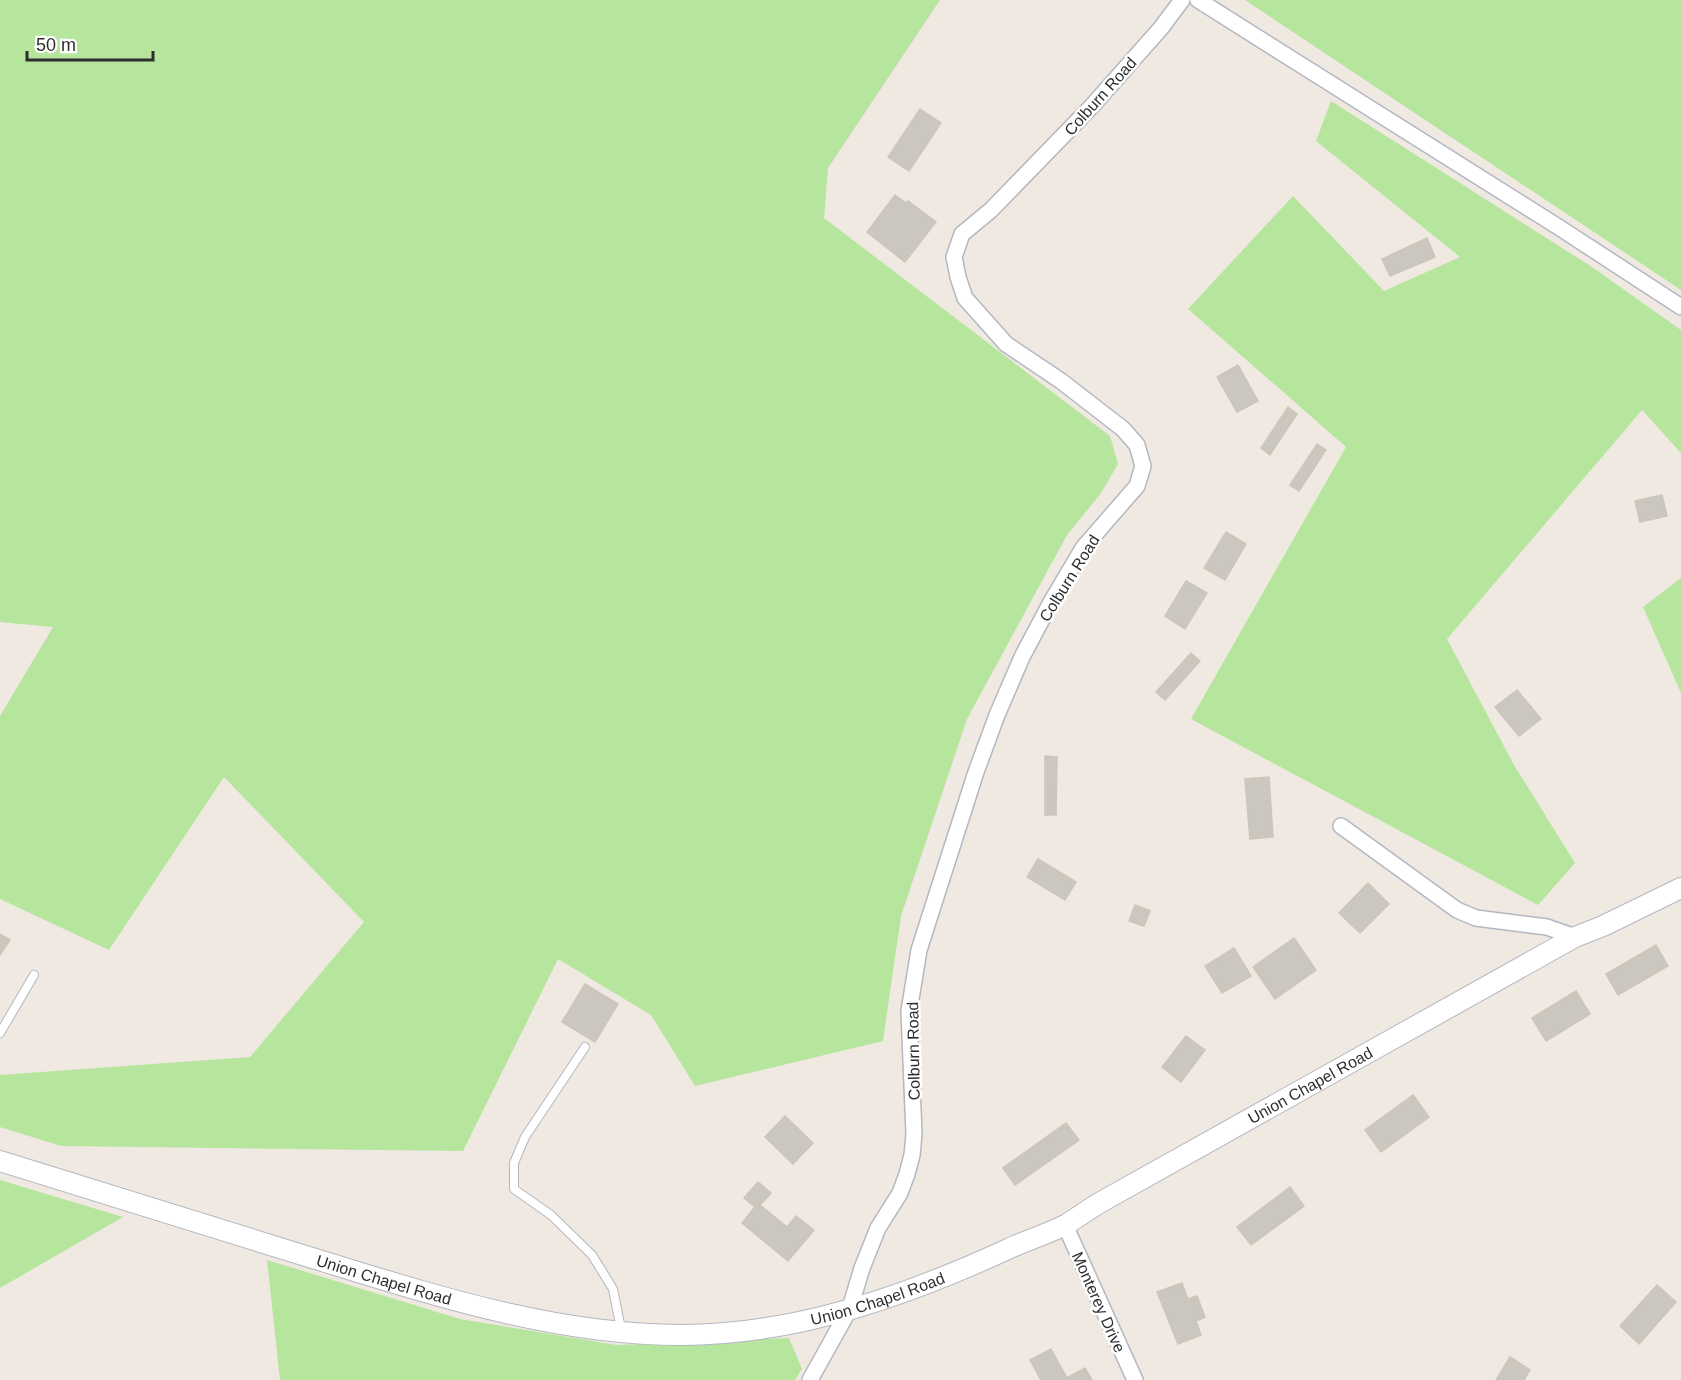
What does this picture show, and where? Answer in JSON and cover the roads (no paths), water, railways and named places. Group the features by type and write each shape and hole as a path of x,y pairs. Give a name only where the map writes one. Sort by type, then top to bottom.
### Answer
{"street":[{"name":"Colburn Road","path":"810,1380 850,1308 862,1268 878,1228 900,1193 912,1155 914,1113 909,1011 919,950 976,772 1010,686 1050,602 1083,549 1137,486 1143,466 1137,445 1123,429 1061,381 1006,344 965,298 954,257 962,234 991,210 1092,106 1161,28 1182,0"},
{"path":"1198,0 1681,307"},
{"path":"1341,826 1457,910 1476,918 1546,927 1575,937"},
{"name":"Union Chapel Road","path":"0,1161 495,1312 557,1324 682,1335 725,1332 806,1321 893,1297 951,1275 1065,1225 1101,1202 1575,937 1604,926 1681,888"},
{"name":"Monterey Drive","path":"1065,1225 1135,1380"}],"lane":[{"path":"0,1033 34,975"},
{"path":"585,1047 525,1137 514,1163 514,1189 550,1215 592,1255 614,1289 621,1331"}]}
